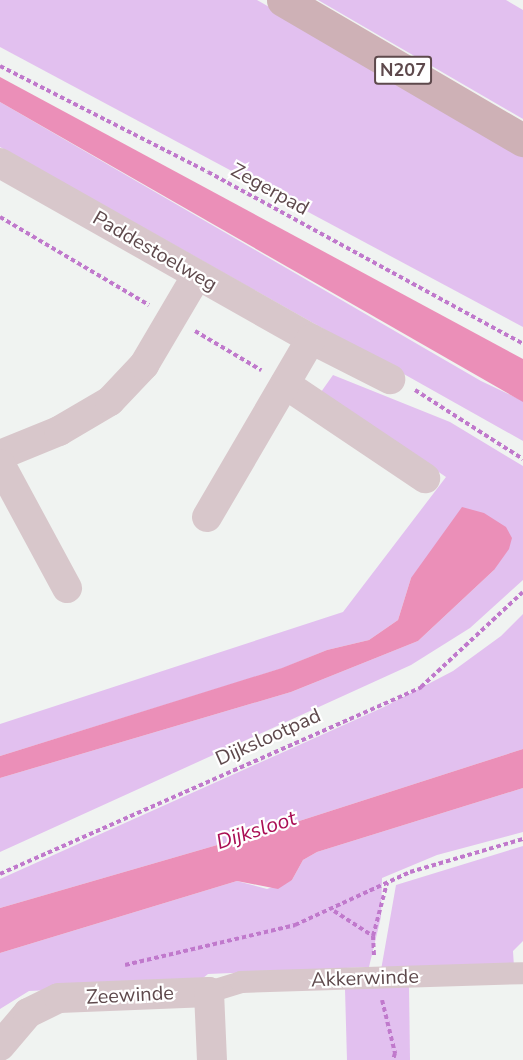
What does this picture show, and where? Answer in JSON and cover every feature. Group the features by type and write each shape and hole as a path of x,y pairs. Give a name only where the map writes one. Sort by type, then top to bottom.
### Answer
{"main road":[{"name":"N207","path":"283,0 523,140"}],"street":[{"name":"Paddestoelweg","path":"0,163 311,339 390,379"},
{"path":"0,455 59,431 110,401 144,365 197,275"},
{"path":"207,517 311,339"},
{"path":"285,384 424,478"},
{"path":"0,464 68,588"},
{"name":"Akkerwinde","path":"209,992 241,982 523,973"},
{"path":"209,992 212,1060"},
{"name":"Zeewinde","path":"0,1046 28,1013 59,998 209,992"}],"path":[{"name":"Zegerpad","path":"0,66 208,172 523,344"},
{"path":"0,217 285,384"},
{"path":"390,379 430,397 523,459"},
{"name":"Dijkslootpad","path":"0,874 421,687 523,592"},
{"path":"123,966 294,925 333,910 410,872 523,839"},
{"path":"333,910 373,936"}],"shaded area":[{"path":"0,0 257,0 523,152 523,327 0,47"},
{"path":"318,0 506,0 523,10 523,119"},
{"path":"0,77 523,359 523,402 0,102"},
{"path":"0,102 481,381 523,401 523,441 0,147"},
{"path":"333,375 450,422 523,466 523,580 470,628 411,665 0,852 0,778 291,692 418,641 494,570 411,578 398,620 369,640 327,650 283,668 0,756 0,724 343,612 446,477 321,392"},
{"path":"462,507 484,513 506,527 512,538 509,549 494,570 418,641 291,692 0,778 0,756 282,668 327,650 369,640 398,620 411,578"},
{"path":"523,614 523,749 293,823 0,908 0,879 384,707 453,671 501,636"},
{"path":"523,749 523,788 317,852 303,860 292,880 278,889 237,881 0,953 0,908 293,823"},
{"path":"523,788 523,832 437,855 382,878 381,917 369,967 208,974 197,983 29,991 0,1009 0,953 237,881 267,889 292,880 303,860 317,852"},
{"path":"523,846 523,941 513,951 514,967 381,970 396,885"},
{"path":"409,986 410,1060 347,1060 345,989"}],"water label":[{"name":"Dijksloot","path":"256,830"}]}
